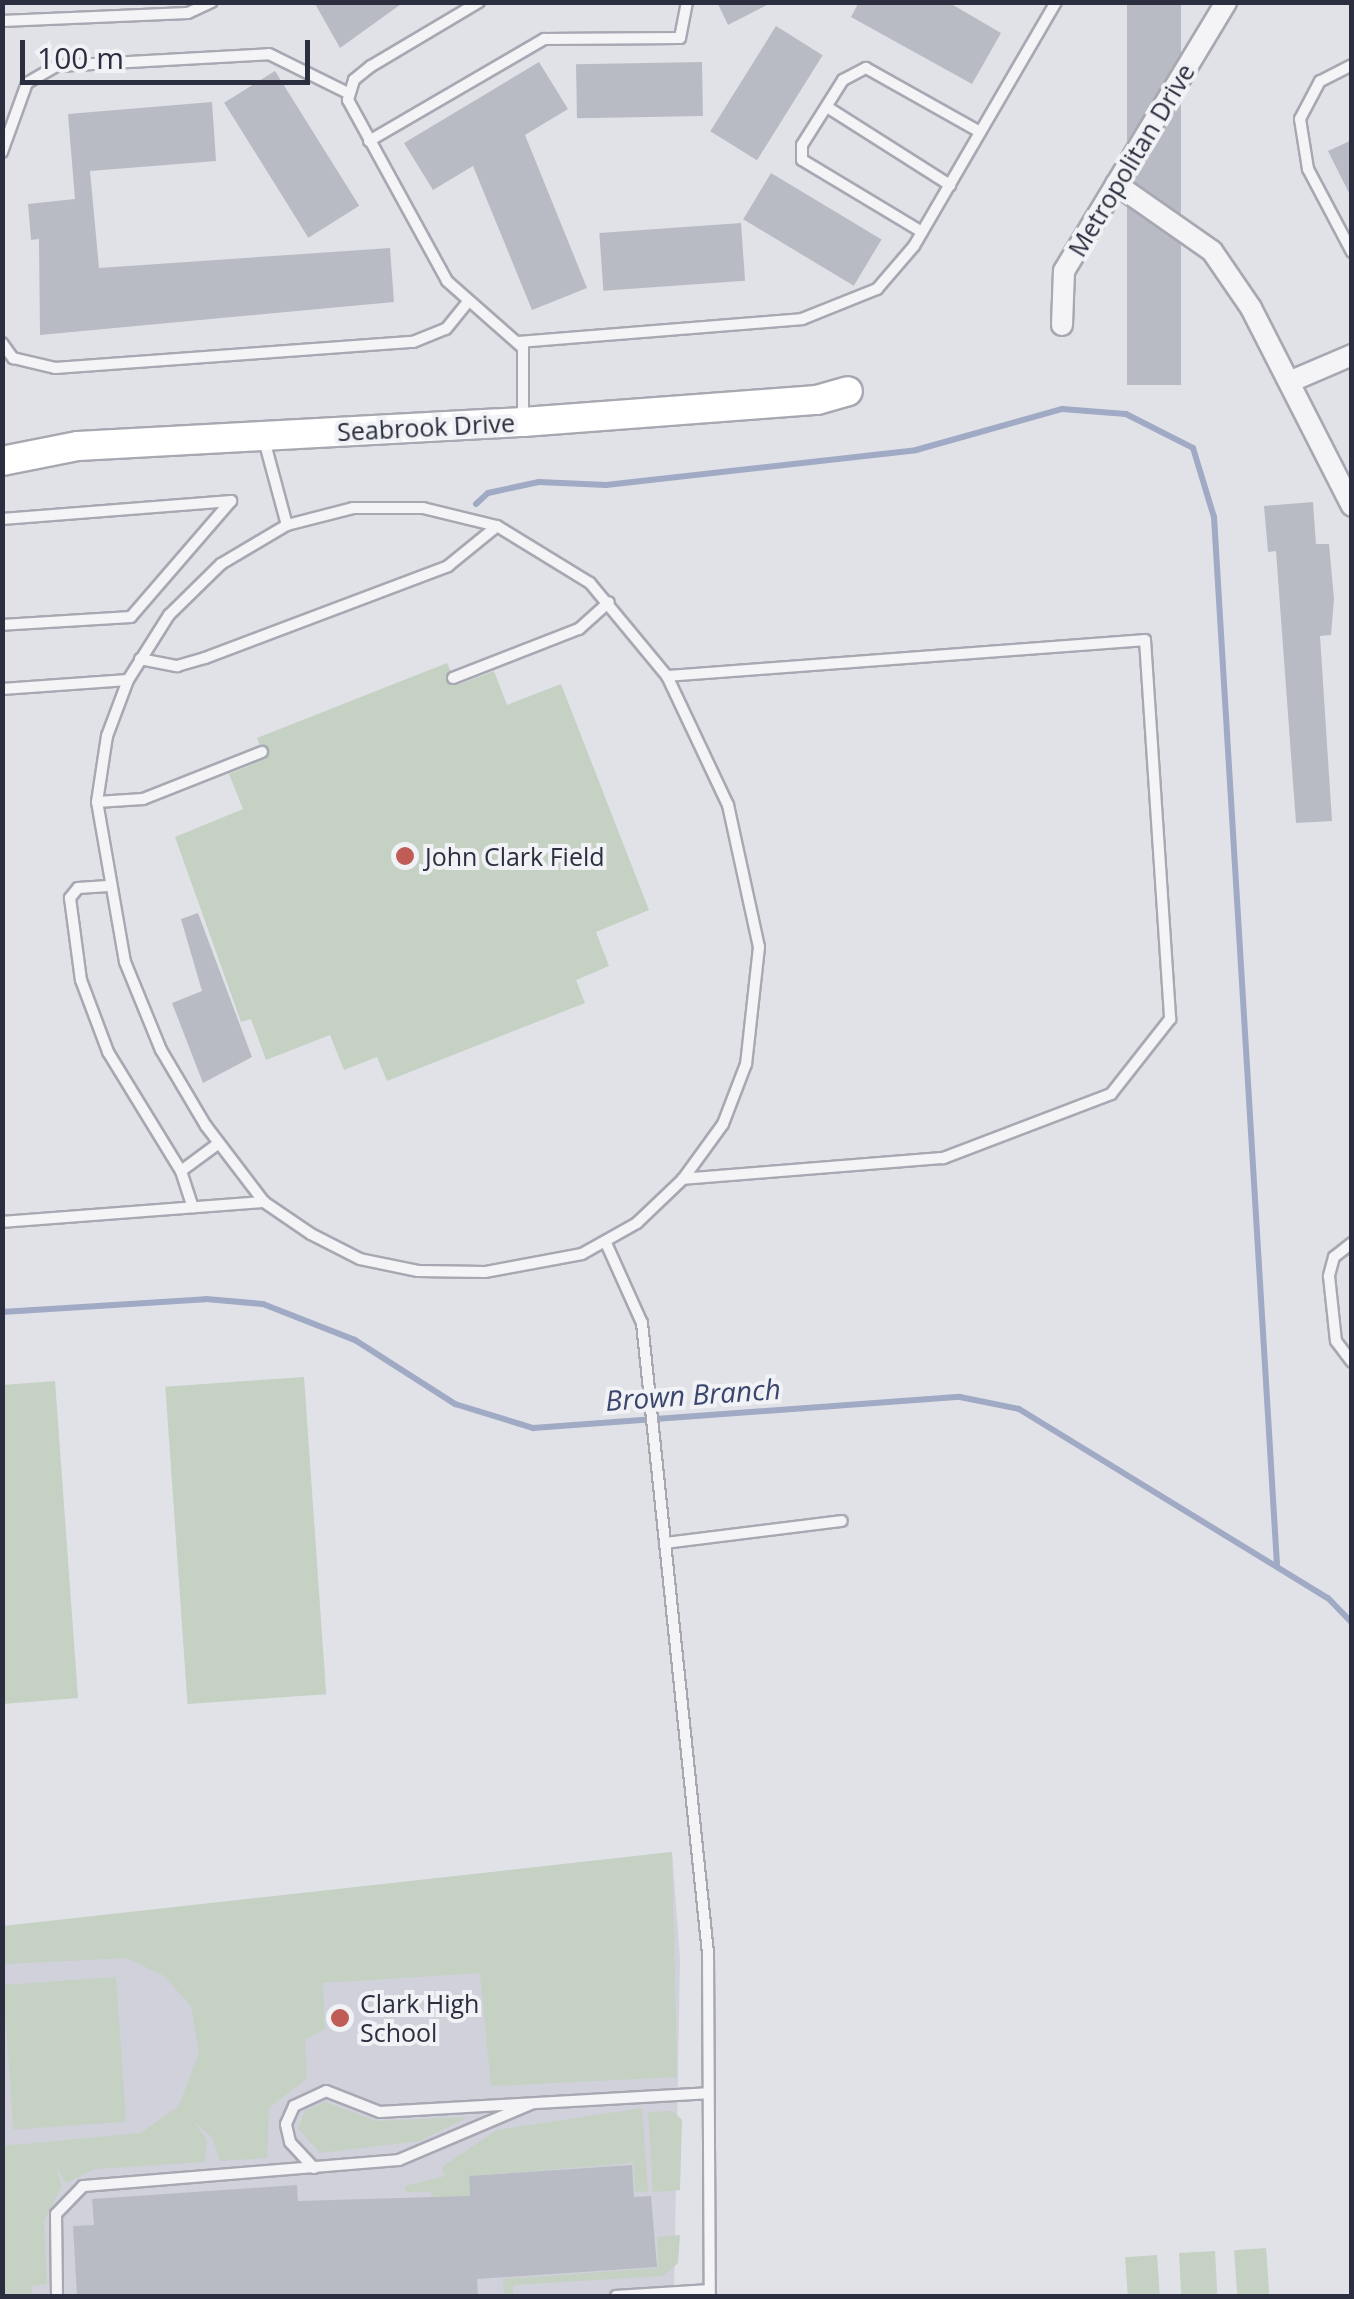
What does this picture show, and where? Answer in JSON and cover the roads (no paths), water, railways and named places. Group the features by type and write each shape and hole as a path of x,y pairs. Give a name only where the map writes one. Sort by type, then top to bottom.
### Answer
{"street":[{"name":"Metropolitan Drive","path":"1062,325 1064,271 1226,2"},
{"path":"1116,184 1212,251 1289,382 1352,506"},
{"path":"1289,382 1352,355"},
{"name":"Seabrook Drive","path":"2,461 78,446 523,422 817,400 848,391"}],"lane":[{"path":"2,21 188,13 212,2"},
{"path":"348,93 371,66 478,2"},
{"path":"368,141 544,38 680,38 688,2"},
{"path":"2,152 28,84 57,66 269,54 348,93 368,141 467,303 517,342 740,328 816,315 876,289 922,232 1056,2"},
{"path":"1352,65 1320,81 1300,119 1308,170 1352,252"},
{"path":"922,232 802,160 802,144 848,75 866,68 980,132"},
{"path":"827,106 950,185"},
{"path":"2,342 13,358 56,368 413,342 446,330 467,303"},
{"path":"517,342 523,422"},
{"path":"263,436 287,525"},
{"path":"2,520 231,501 131,617 2,625"},
{"path":"392,507 497,526 560,561 609,602 668,676 728,805 759,947 746,1064 724,1124 683,1180 606,1243 517,1268 418,1271 346,1252 264,1202 219,1144 145,1015 108,886 97,802 107,736 128,680 198,582 287,525 392,507"},
{"path":"140,659 177,666 205,658 448,566 497,526"},
{"path":"453,678 579,628 609,602"},
{"path":"668,676 1145,640 1170,1019 1110,1094 943,1158 683,1180"},
{"path":"2,689 128,680"},
{"path":"97,802 143,799 262,752"},
{"path":"108,886 78,888 70,898 81,980 108,1052 181,1171 193,1208"},
{"path":"181,1171 219,1144"},
{"path":"2,1222 264,1202"},
{"path":"606,1243 642,1323 708,1953 710,2293 616,2296"},
{"path":"1352,1243 1334,1256 1329,1276 1336,1341 1352,1362"},
{"path":"665,1543 842,1521"},
{"path":"315,2169 290,2142 286,2124 308,2096 344,2094 380,2112 706,2093"},
{"path":"57,2296 56,2214 83,2186 399,2160 532,2104"}],"waterway":[{"path":"476,504 488,493 539,482 606,485 916,450 1062,409 1126,414 1193,448 1214,517 1277,1566"},
{"name":"Brown Branch","path":"2,1312 206,1299 263,1304 355,1340 455,1404 533,1428 960,1397 1019,1409 1328,1598 1352,1623"}],"place":[{"name":"John Clark Field","path":"405,856"},
{"name":"Clark High School","path":"340,2018"}]}
